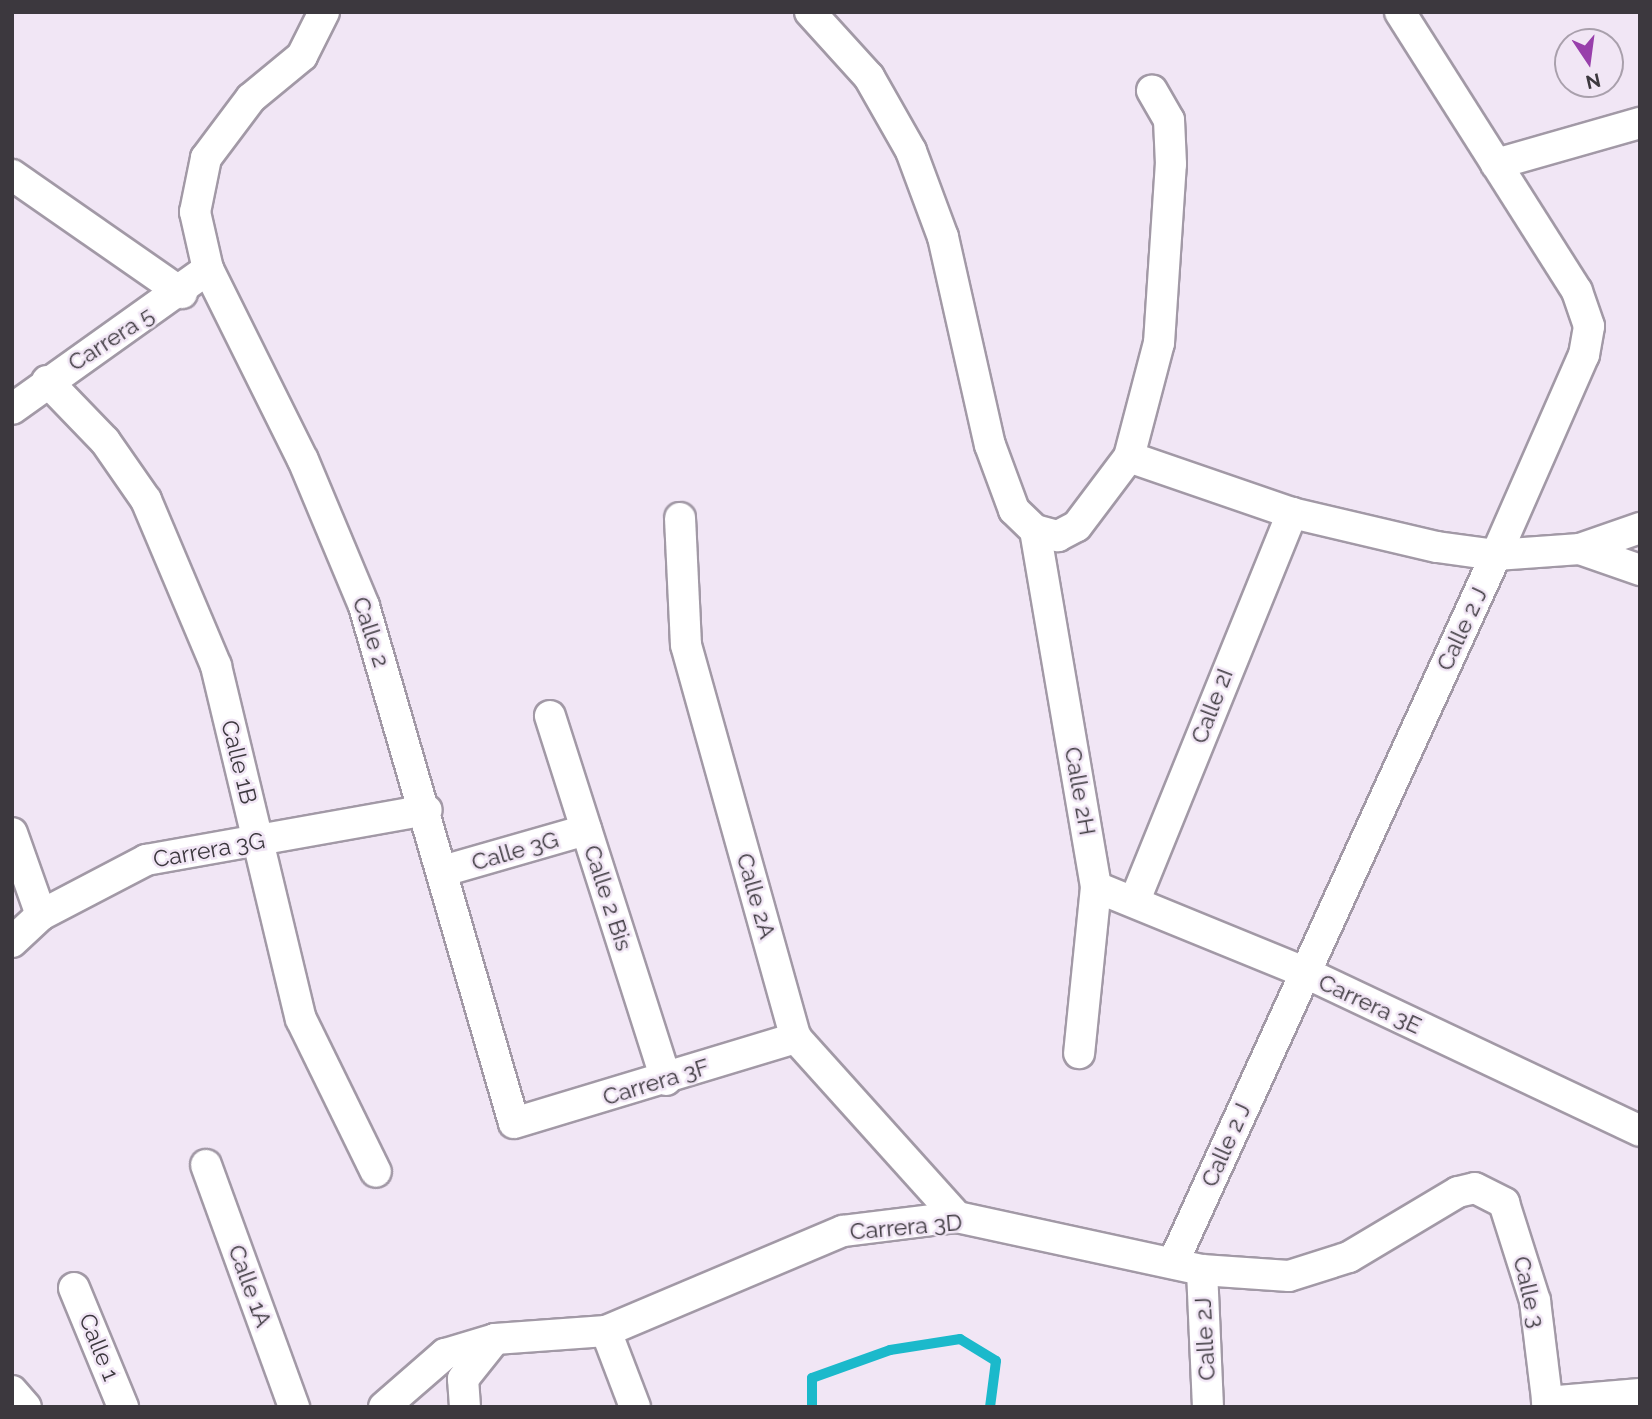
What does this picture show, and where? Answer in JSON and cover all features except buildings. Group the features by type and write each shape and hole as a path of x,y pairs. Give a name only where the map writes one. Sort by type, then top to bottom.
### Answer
{"street":[{"name":"Calle 2","path":"324,12 302,56 251,98 206,158 195,212 208,269 303,460 364,606 426,810 514,1123"},
{"path":"810,12 869,77 911,151 943,237 990,445 1014,510 1035,530 1058,536 1077,526 1129,457 1159,343 1171,164 1169,120 1153,90"},
{"name":"Calle 2 J","path":"1173,1263 1496,555 1584,355 1589,326 1577,291 1400,12"},
{"path":"1496,164 1640,123"},
{"path":"12,175 182,293"},
{"name":"Carrera 5","path":"12,409 47,381 182,293 208,269"},
{"name":"Calle 1B","path":"47,381 105,441 146,500 216,666 301,1019 376,1172"},
{"path":"1129,457 1292,513 1496,555 1580,549 1640,528"},
{"name":"Calle 2I","path":"1135,900 1292,513"},
{"name":"Calle 2A","path":"680,517 686,645 796,1038 957,1217"},
{"name":"Calle 2H","path":"1035,530 1096,887 1079,1054"},
{"path":"1580,549 1640,570"},
{"name":"Calle 2 Bis","path":"550,716 666,1080"},
{"name":"Carrera 3G","path":"12,942 41,915 146,860 426,810"},
{"name":"Calle 3G","path":"443,871 586,830"},
{"path":"12,833 41,915"},
{"name":"Carrera 3E","path":"1096,887 1135,900 1304,972 1640,1131"},
{"name":"Carrera 3F","path":"514,1123 666,1080 796,1038"},
{"name":"Calle 1A","path":"206,1165 294,1407"},
{"name":"Carrera 3D","path":"384,1407 446,1354 495,1339 606,1331 843,1231 957,1217 1202,1270 1289,1276 1349,1257 1458,1192 1483,1190"},
{"name":"Calle 3","path":"1483,1190 1504,1203 1535,1301 1548,1404"},
{"name":"Calle 2J","path":"1202,1270 1208,1407"},
{"name":"Calle 1","path":"75,1288 123,1407"},
{"path":"606,1331 635,1407"},
{"path":"466,1407 463,1379 495,1339"},
{"path":"12,1391 26,1407"},
{"path":"1548,1404 1640,1394"}],"waterway":[{"path":"812,1407 812,1378 890,1350 960,1339 996,1361 990,1407"}]}
